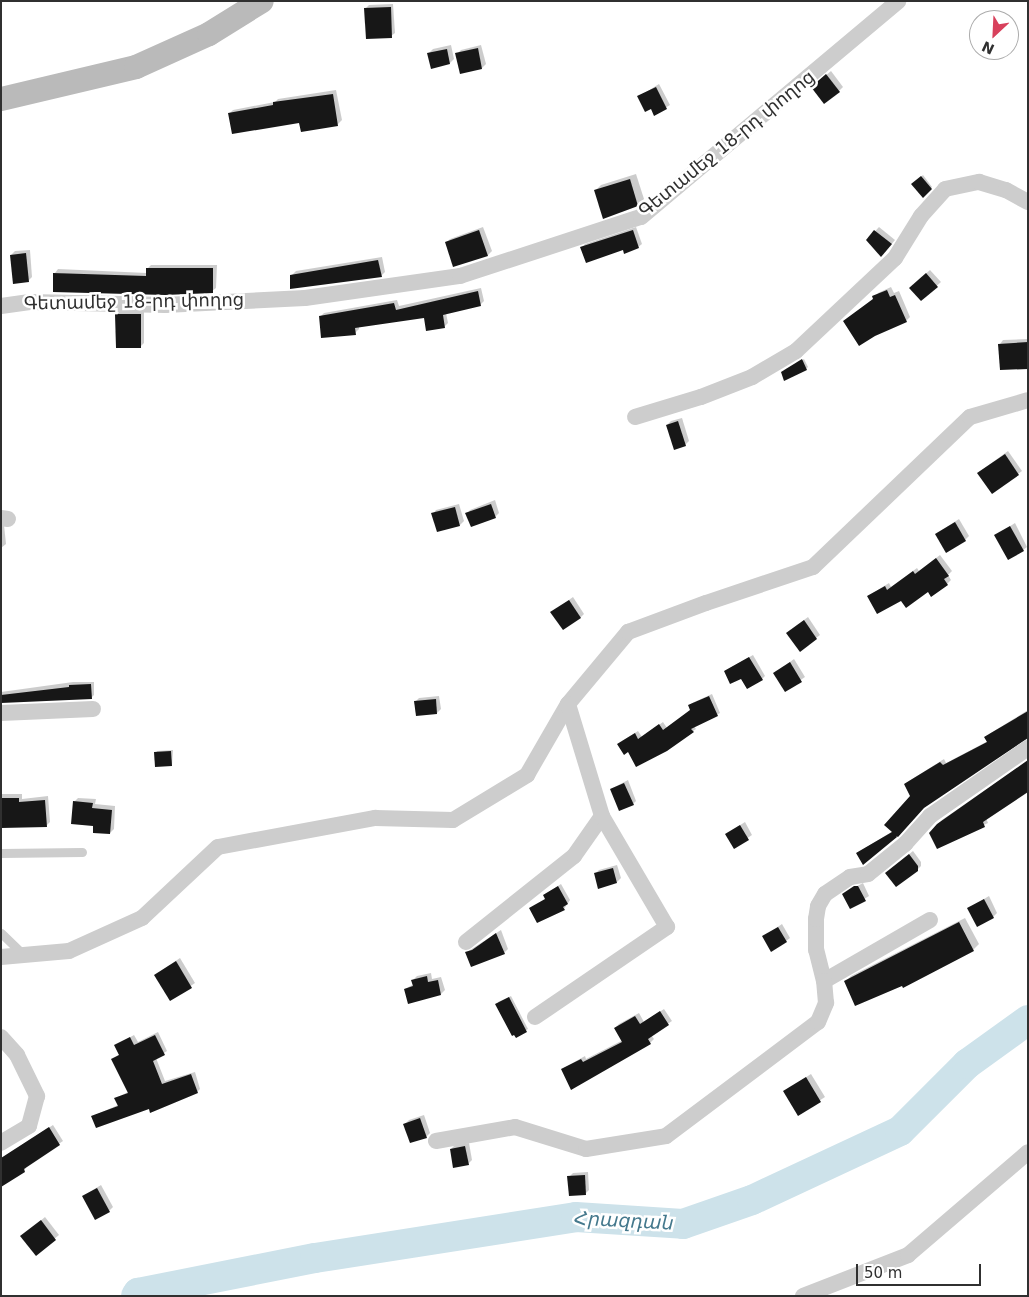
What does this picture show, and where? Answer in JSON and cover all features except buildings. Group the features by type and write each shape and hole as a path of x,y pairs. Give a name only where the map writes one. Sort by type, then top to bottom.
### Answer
{"street":[{"path":"1,99 136,67 209,34 262,1"},
{"name":"Գետամեջ 18-րդ փողոց","path":"1,306 30,302 165,305 305,298 334,294 460,276 641,217 898,1"},
{"path":"635,417 701,398 752,377 796,351 896,258 922,216 945,189 979,182 1006,190 1028,202"},
{"path":"1,957 68,951 142,918 218,847 375,818 453,820 527,775 568,704 628,632 706,603 813,567 970,418 1028,400"},
{"path":"535,1017 667,927 602,816 568,704"},
{"path":"1,714 93,709"},
{"path":"436,1141 516,1127 586,1149 666,1136 818,1022 826,1004 824,980 816,950 816,919 818,906 825,894 850,877 868,874 905,844 930,816 1028,748"},
{"path":"466,942 574,856 602,816"},
{"path":"824,980 930,920"},
{"path":"1,1037 17,1055 37,1096 29,1126 1,1144"},
{"path":"803,1296 908,1255 1028,1152"}],"lane":[{"path":"1,853 82,852"},
{"path":"1,933 24,955"}],"waterway":[{"name":"Հրազդան","path":"136,1296 138,1293 315,1258 576,1217 683,1224 752,1200 900,1131 967,1064 1028,1020"}]}
